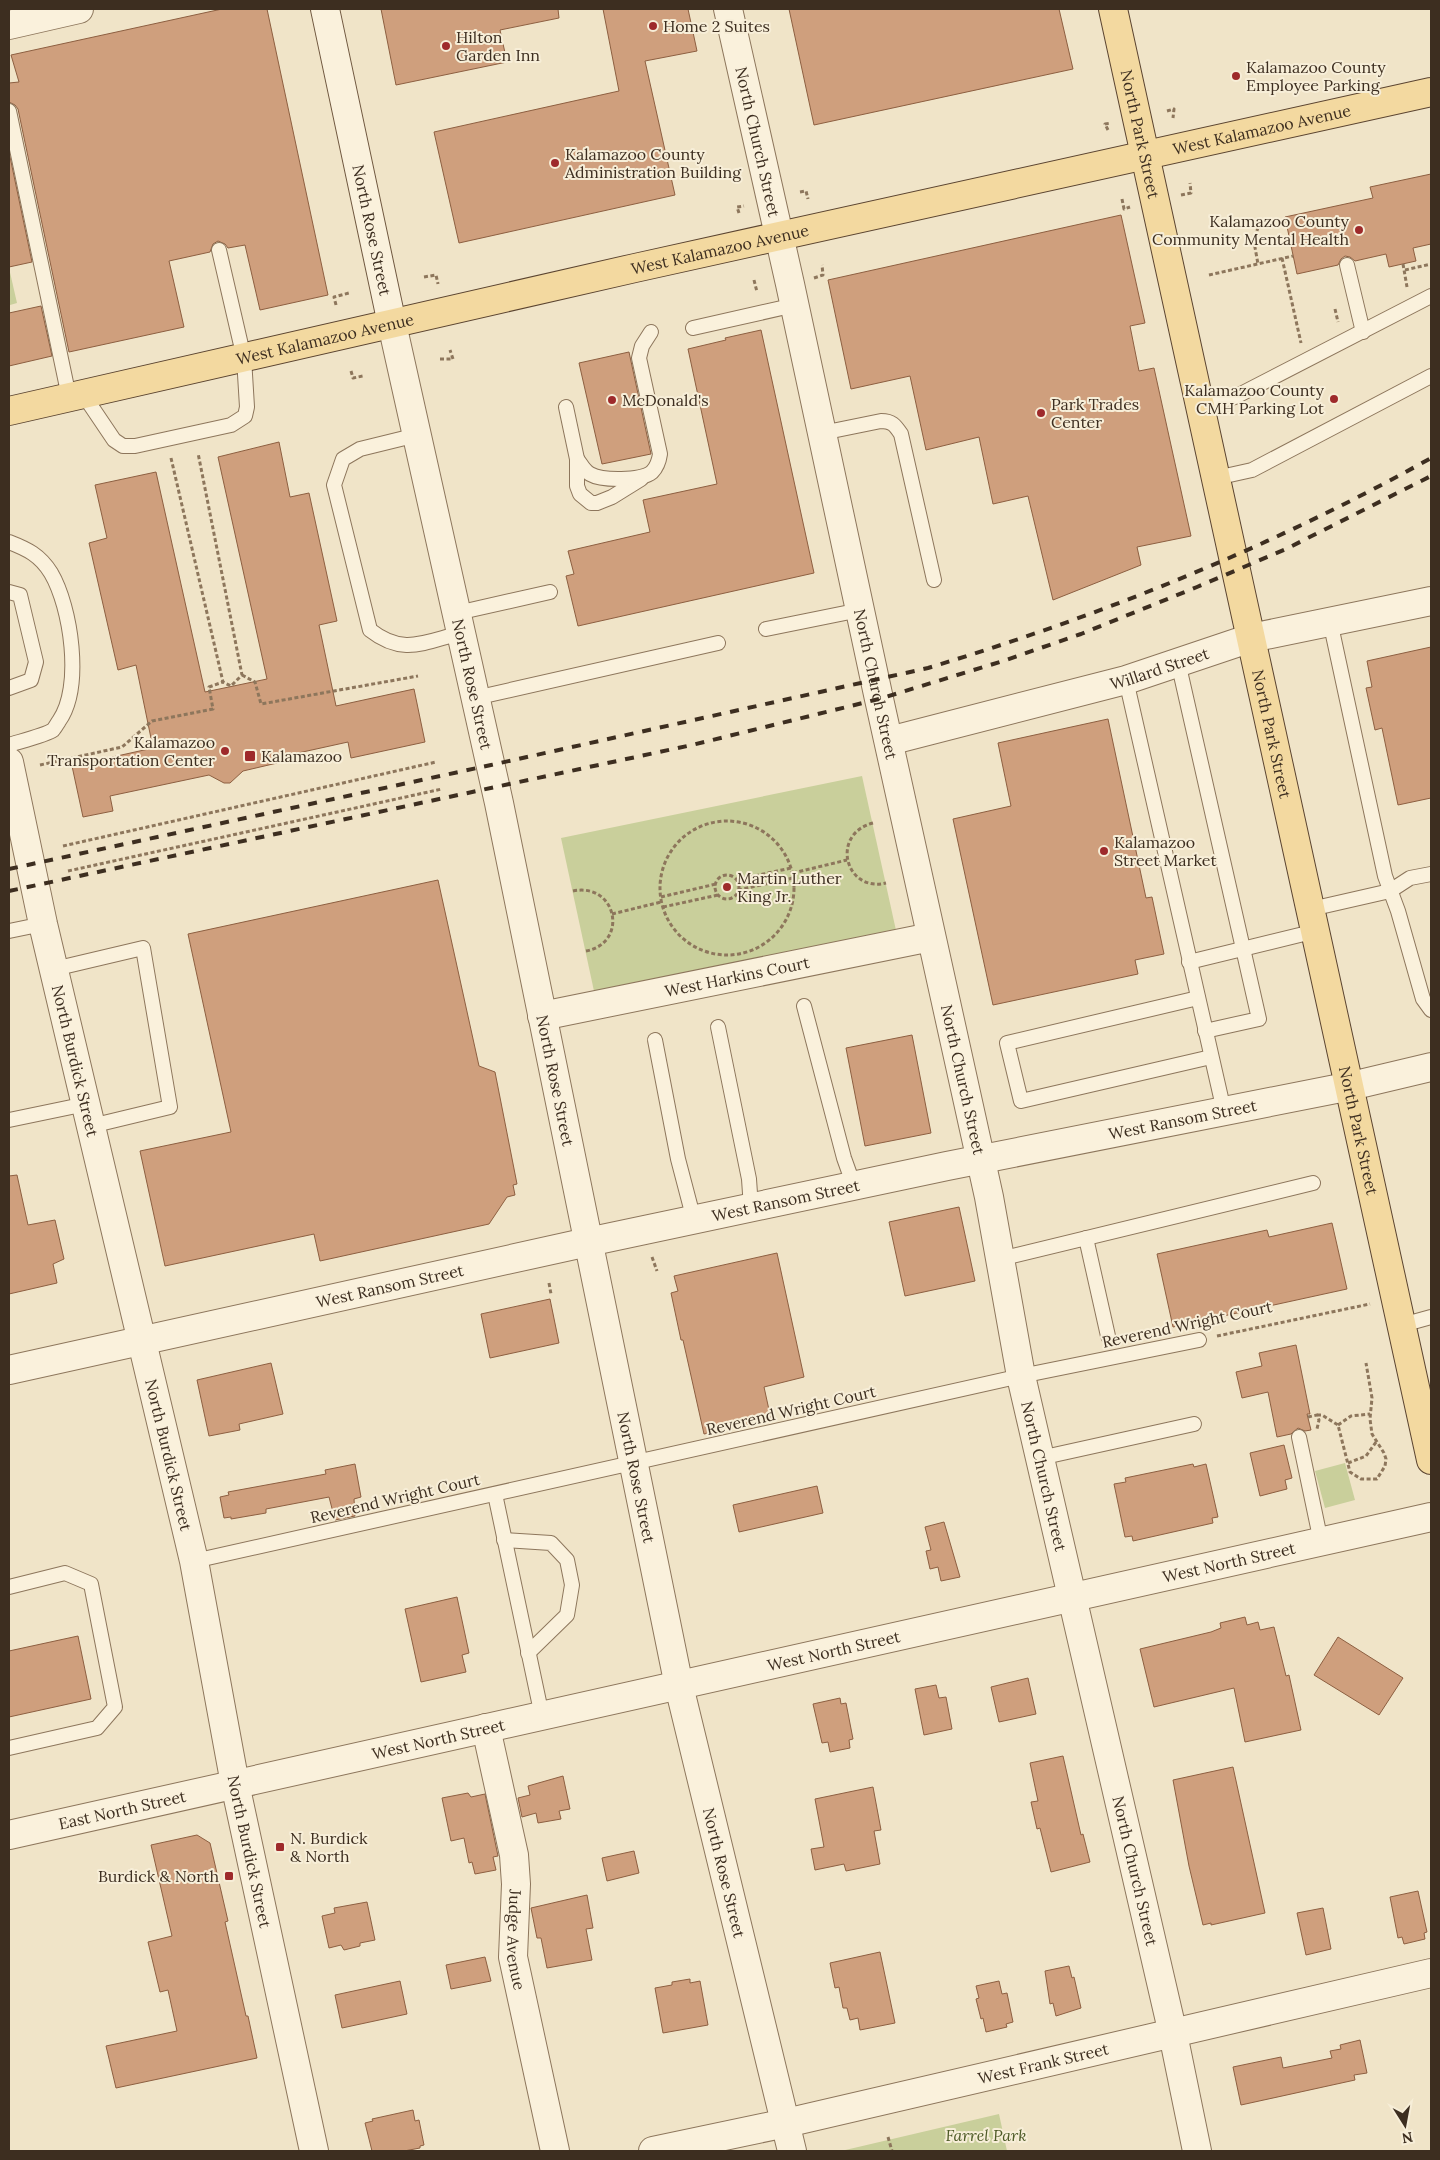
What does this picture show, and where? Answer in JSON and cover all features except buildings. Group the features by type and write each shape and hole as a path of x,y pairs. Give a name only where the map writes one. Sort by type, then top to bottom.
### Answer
{"main road":[{"name":"North Park Street","path":"1113,9 1351,1086 1431,1460"},
{"name":"West Kalamazoo Avenue","path":"9,411 780,236 1431,92"}],"street":[{"path":"9,25 79,9"},
{"name":"North Rose Street","path":"325,9 392,324 476,698 598,1284 632,1464 679,1686 792,2151"},
{"name":"North Church Street","path":"728,9 780,236 931,937 981,1159 1021,1376 1173,2034 1197,2151"},
{"name":"Willard Street","path":"889,741 1126,680 1251,638 1431,601"},
{"name":"North Burdick Street","path":"9,762 17,839 43,924 194,1562 235,1784 314,2151"},
{"name":"West Harkins Court","path":"542,1016 931,937"},
{"name":"West Ransom Street","path":"9,1370 588,1242 981,1159 1351,1086 1431,1067"},
{"name":"West North Street","path":"235,1784 1431,1517"},
{"name":"Judge Avenue","path":"486,1728 514,1854 516,1884 513,1956 555,2151"},
{"name":"East North Street","path":"9,1835 235,1784"},
{"name":"West Frank Street","path":"653,2151 786,2123 1173,2034 1431,1972"}],"lane":[{"path":"9,111 76,396 114,440 123,446 135,446 212,429 231,424 245,416 247,407 244,358 219,250"},
{"path":"1347,265 1363,332"},
{"path":"1200,406 1236,397 1431,296"},
{"path":"693,328 795,305"},
{"path":"566,407 577,459 577,486 580,494 591,502 596,503 612,497 651,473 659,462 660,454 639,358 642,346 650,332"},
{"path":"1216,478 1252,470 1431,376"},
{"path":"822,433 881,421 889,421 895,425 901,434 934,580"},
{"path":"417,435 360,448 343,459 334,485 370,630 384,641 404,646 459,623 550,592"},
{"path":"577,459 589,474 600,478 632,479 651,473"},
{"path":"9,542 31,550 50,572 61,596 72,652 72,691 63,716 52,730 9,745"},
{"path":"9,592 20,595 36,662 31,680 9,688"},
{"path":"766,630 860,610"},
{"path":"1330,622 1385,876 1423,998 1431,1010"},
{"path":"476,698 718,643"},
{"path":"1178,662 1259,1019 1205,1031"},
{"path":"1126,680 1224,1111"},
{"path":"1190,962 1244,948 1390,891 1410,878 1431,874"},
{"path":"9,931 43,924"},
{"path":"9,1120 170,1107 143,948 54,969"},
{"path":"1198,998 1007,1042 1021,1102 1211,1057"},
{"path":"804,1006 844,1158 854,1186"},
{"path":"718,1027 749,1179 751,1208"},
{"path":"655,1040 678,1159 694,1220"},
{"path":"1000,1259 1313,1183"},
{"path":"1086,1238 1108,1336"},
{"path":"1402,1325 1431,1316"},
{"name":"Reverend Wright Court","path":"194,1562 1021,1376 1199,1340"},
{"path":"1040,1458 1194,1424"},
{"path":"1299,1437 1321,1542"},
{"path":"495,1494 542,1716"},
{"path":"504,1540 551,1544 566,1560 572,1585 567,1615 528,1653"},
{"path":"9,1587 66,1573 91,1584 115,1707 97,1728 9,1748"}],"path":[{"path":"1167,111 1174,109 1174,118"},
{"path":"1108,130 1105,124 1112,123"},
{"path":"1178,196 1191,193 1190,183"},
{"path":"800,192 806,191 808,199"},
{"path":"1122,199 1124,209"},
{"path":"739,213 737,207 744,206"},
{"path":"1258,227 1254,242 1258,264"},
{"path":"1209,275 1293,256"},
{"path":"1282,258 1302,348"},
{"path":"1403,264 1406,281"},
{"path":"1405,270 1431,264"},
{"path":"814,279 823,276 822,265"},
{"path":"424,277 436,275 438,284"},
{"path":"754,280 757,292"},
{"path":"336,305 334,297 349,293"},
{"path":"440,359 454,359 450,350"},
{"path":"351,371 353,378 363,376"},
{"path":"198,453 242,676"},
{"path":"171,458 223,682"},
{"path":"242,676 255,682 262,704 418,676"},
{"path":"40,765 122,747 152,721 213,709 209,687 223,682 231,686 242,676"},
{"path":"63,846 334,787 436,762"},
{"path":"68,871 222,837 265,825 442,789"},
{"path":"736,821 752,825 766,833 778,844 787,857 793,873 792,905 786,920 776,933 750,951 718,954 702,950 688,942 676,931 667,918 663,907 661,897 662,870 668,855 684,837 704,824 736,821"},
{"path":"873,823 856,830 846,849 847,860 851,870 868,884 879,885 886,883"},
{"path":"221,832 222,837"},
{"path":"152,847 153,852"},
{"path":"793,873 847,860"},
{"path":"661,897 716,884 723,876 732,877 736,880 791,868"},
{"path":"738,890 793,878"},
{"path":"663,907 718,895 728,900 734,898 738,890 736,880"},
{"path":"716,884 718,895"},
{"path":"573,890 591,890 601,895 608,904 612,914 613,924 610,935 603,943 594,949 586,951"},
{"path":"612,914 662,902"},
{"path":"652,1256 657,1271"},
{"path":"549,1283 551,1294"},
{"name":"Reverend Wright Court","path":"1199,1340 1397,1299"},
{"path":"1317,1415 1322,1415 1338,1425 1350,1472 1357,1477 1378,1479 1385,1466 1386,1459 1370,1428 1371,1390 1366,1363"},
{"path":"1338,1425 1350,1416 1370,1414"},
{"path":"1348,1463 1366,1456 1376,1442"},
{"path":"888,2137 892,2151"}],"green space":[{"path":"9,268 17,303 10,305 9,304"},
{"path":"862,776 899,944 597,1005 561,838"},
{"path":"1345,1463 1355,1500 1325,1508 1315,1471"},
{"name":"Farrel Park","path":"999,2114 1007,2151 841,2151"}],"railway":[{"path":"9,869 928,668 1058,625 1186,576 1310,521 1431,458"},
{"path":"9,891 692,745 879,699 1003,661 1081,634 1286,549 1431,476"}],"place":[{"name":"Home 2 Suites","path":"653,26"},
{"name":"Hilton Garden Inn","path":"446,46"},
{"name":"Kalamazoo County Employee Parking","path":"1236,76"},
{"name":"Kalamazoo County Administration Building","path":"555,163"},
{"name":"Kalamazoo County Community Mental Health","path":"1359,230"},
{"name":"Kalamazoo County CMH Parking Lot","path":"1334,399"},
{"name":"McDonald's","path":"612,400"},
{"name":"Park Trades Center","path":"1041,413"},
{"name":"Kalamazoo Transportation Center","path":"225,751"},
{"name":"Kalamazoo","path":"250,756"},
{"name":"Kalamazoo Street Market","path":"1104,851"},
{"name":"Martin Luther King Jr.","path":"727,887"},
{"name":"N. Burdick & North","path":"280,1847"},
{"name":"Burdick & North","path":"229,1876"}]}
